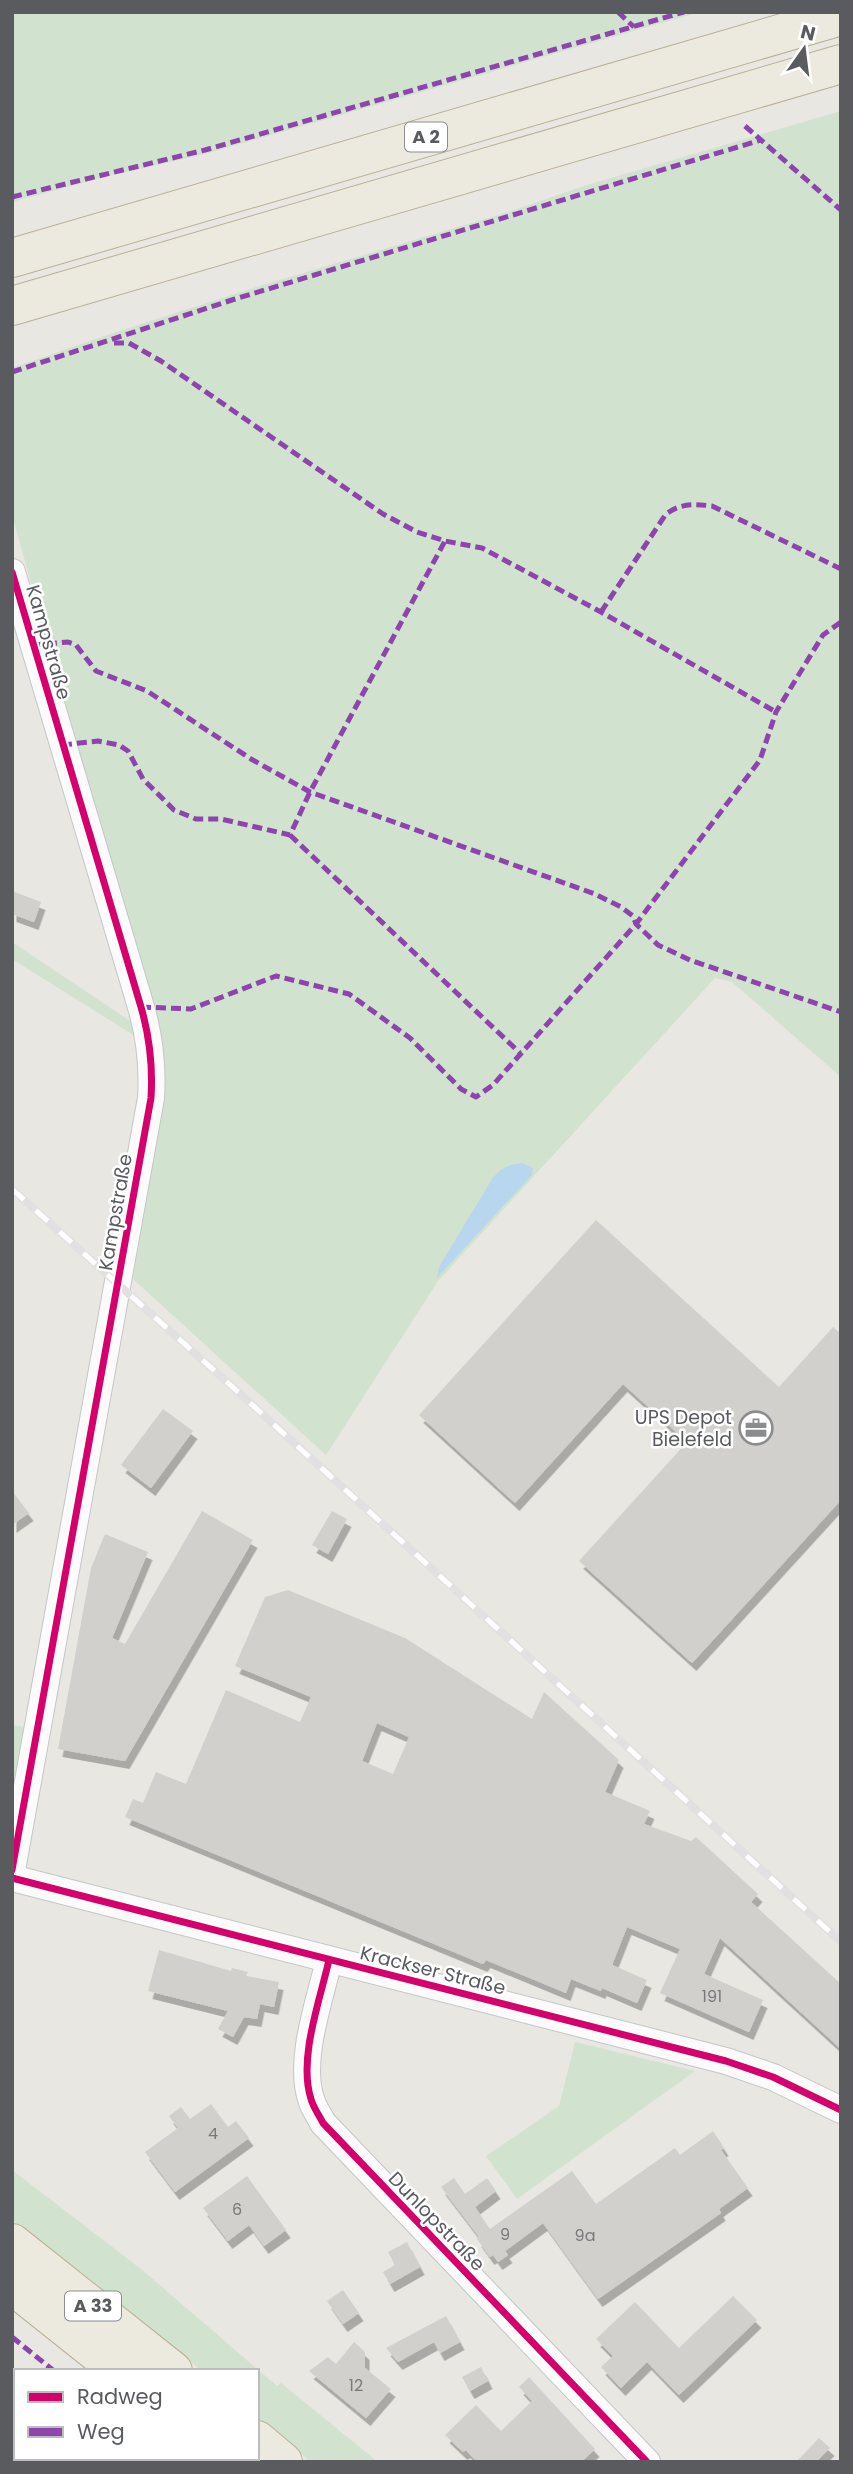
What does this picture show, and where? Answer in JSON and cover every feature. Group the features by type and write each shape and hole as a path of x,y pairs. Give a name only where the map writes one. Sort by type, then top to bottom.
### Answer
{"highway":[{"name":"A 2","path":"12,258 841,16"},
{"name":"A 2","path":"12,306 841,64"},
{"name":"A 33","path":"12,2243 170,2369"},
{"name":"A 33","path":"12,2285 117,2369"},
{"path":"259,2442 283,2462"}],"street":[{"name":"Kampstraße","path":"12,572 141,1007 153,1066 148,1112 12,1870"},
{"name":"Krackser Straße","path":"12,1878 726,2061 773,2077 841,2110"},
{"name":"Dunlopstraße","path":"329,1960 309,2048 307,2076 311,2099 323,2123 647,2462"}],"green space":[{"path":"12,12 700,12 205,154 12,202"},
{"path":"841,111 841,1077 732,982 715,978 438,1281 326,1455 133,1279 162,1099 165,1066 162,1043 49,657 12,515 12,368 266,284 505,213 587,185"},
{"path":"12,942 136,1025 138,1038 12,959"},
{"path":"12,1725 25,1727 12,1808"},
{"path":"575,2042 695,2071 517,2199 486,2156 559,2106"},
{"path":"12,2170 141,2269 257,2369 200,2369 12,2219"},
{"path":"259,2371 277,2386 281,2383 378,2462 311,2462 259,2419"}],"water":[{"path":"522,1163 533,1168 532,1175 437,1278 439,1267 492,1179 505,1168"}],"building":[{"path":"12,891 41,902 34,922 12,914"},
{"name":"UPS Depot Bielefeld","path":"596,1220 779,1387 833,1327 841,1334 841,1500 692,1663 579,1561 687,1442 623,1384 515,1503 419,1415"},
{"path":"163,1409 193,1431 151,1488 121,1465"},
{"path":"12,1491 29,1513 12,1525"},
{"path":"202,1511 253,1540 125,1761 58,1749 91,1568 105,1534 148,1552 112,1638 125,1644"},
{"path":"332,1511 347,1519 328,1554 312,1545"},
{"path":"288,1590 405,1638 532,1719 544,1692 619,1760 605,1792 650,1811 644,1824 691,1841 696,1837 758,1894 751,1902 841,1984 841,2049 720,1938 704,1974 763,2000 749,2032 660,1993 680,1949 627,1927 612,1965 647,1980 637,2003 602,1988 601,1991 571,1979 566,1993 486,1960 483,1964 125,1817 133,1799 143,1803 156,1772 186,1784 226,1690 300,1722 311,1697 235,1666 265,1597","holes":["377,1723 409,1737 393,1774 362,1761"]},
{"path":"159,1950 231,1971 232,1968 248,1972 246,1976 279,1982 274,2007 260,2004 257,2019 244,2017 233,2037 218,2029 228,2011 148,1991"},
{"path":"211,2104 228,2127 236,2121 249,2138 175,2192 145,2152 178,2128 169,2116 181,2107 190,2119"},
{"path":"713,2131 724,2148 721,2150 748,2188 719,2209 721,2213 598,2299 543,2223 505,2251 508,2255 498,2262 493,2255 490,2257 477,2239 479,2237 441,2187 454,2178 465,2194 487,2178 496,2191 475,2207 490,2229 572,2171 596,2204 675,2148 680,2155"},
{"path":"247,2176 286,2230 264,2246 249,2225 228,2241 203,2208"},
{"path":"407,2242 420,2267 390,2284 383,2272 395,2265 388,2252"},
{"path":"343,2290 359,2313 343,2324 327,2301"},
{"path":"733,2296 757,2320 679,2395 647,2362 621,2388 601,2367 613,2356 596,2339 635,2302 679,2348"},
{"path":"446,2316 460,2342 440,2353 434,2342 398,2362 386,2348"},
{"path":"354,2342 365,2352 365,2368 391,2389 366,2418 309,2371 328,2357 336,2364"},
{"path":"481,2367 488,2381 470,2391 462,2377"},
{"path":"529,2377 595,2449 581,2462 477,2462 445,2435 476,2405 501,2431 532,2401 519,2387"},
{"path":"819,2438 830,2448 816,2462 796,2462"}],"railway":[{"path":"12,1189 841,1942"}],"marked path":[{"path":"618,12 634,27"},
{"path":"12,197 205,150 684,12"},
{"path":"745,126 841,210"},
{"path":"12,372 235,299 761,140"},
{"path":"114,343 129,343 161,361 383,514 417,532 482,548 776,712"},
{"path":"601,612 666,514 688,505 712,506 841,569"},
{"path":"62,745 98,741 119,745 128,751 143,779 174,810 196,819 221,819 290,835 310,792 445,541"},
{"path":"141,1007 191,1009 276,976 349,994 410,1038 461,1089 476,1097 493,1085 636,924 760,760 776,712 823,635 841,622"},
{"path":"32,645 68,642 76,645 96,671 147,691 251,759 310,792 595,894 633,916 636,924 658,945 690,960 841,1012"},
{"path":"290,835 520,1053"},
{"path":"12,2337 52,2369"}],"cycle path":[{"path":"12,572 141,1007 149,1041 152,1075 151,1098 12,1870"},
{"path":"12,1878 726,2061 773,2077 841,2110"},
{"path":"329,1960 312,2030 307,2066 311,2099 323,2123 647,2462"}],"place":[{"name":"UPS Depot Bielefeld","path":"756,1428"}]}
